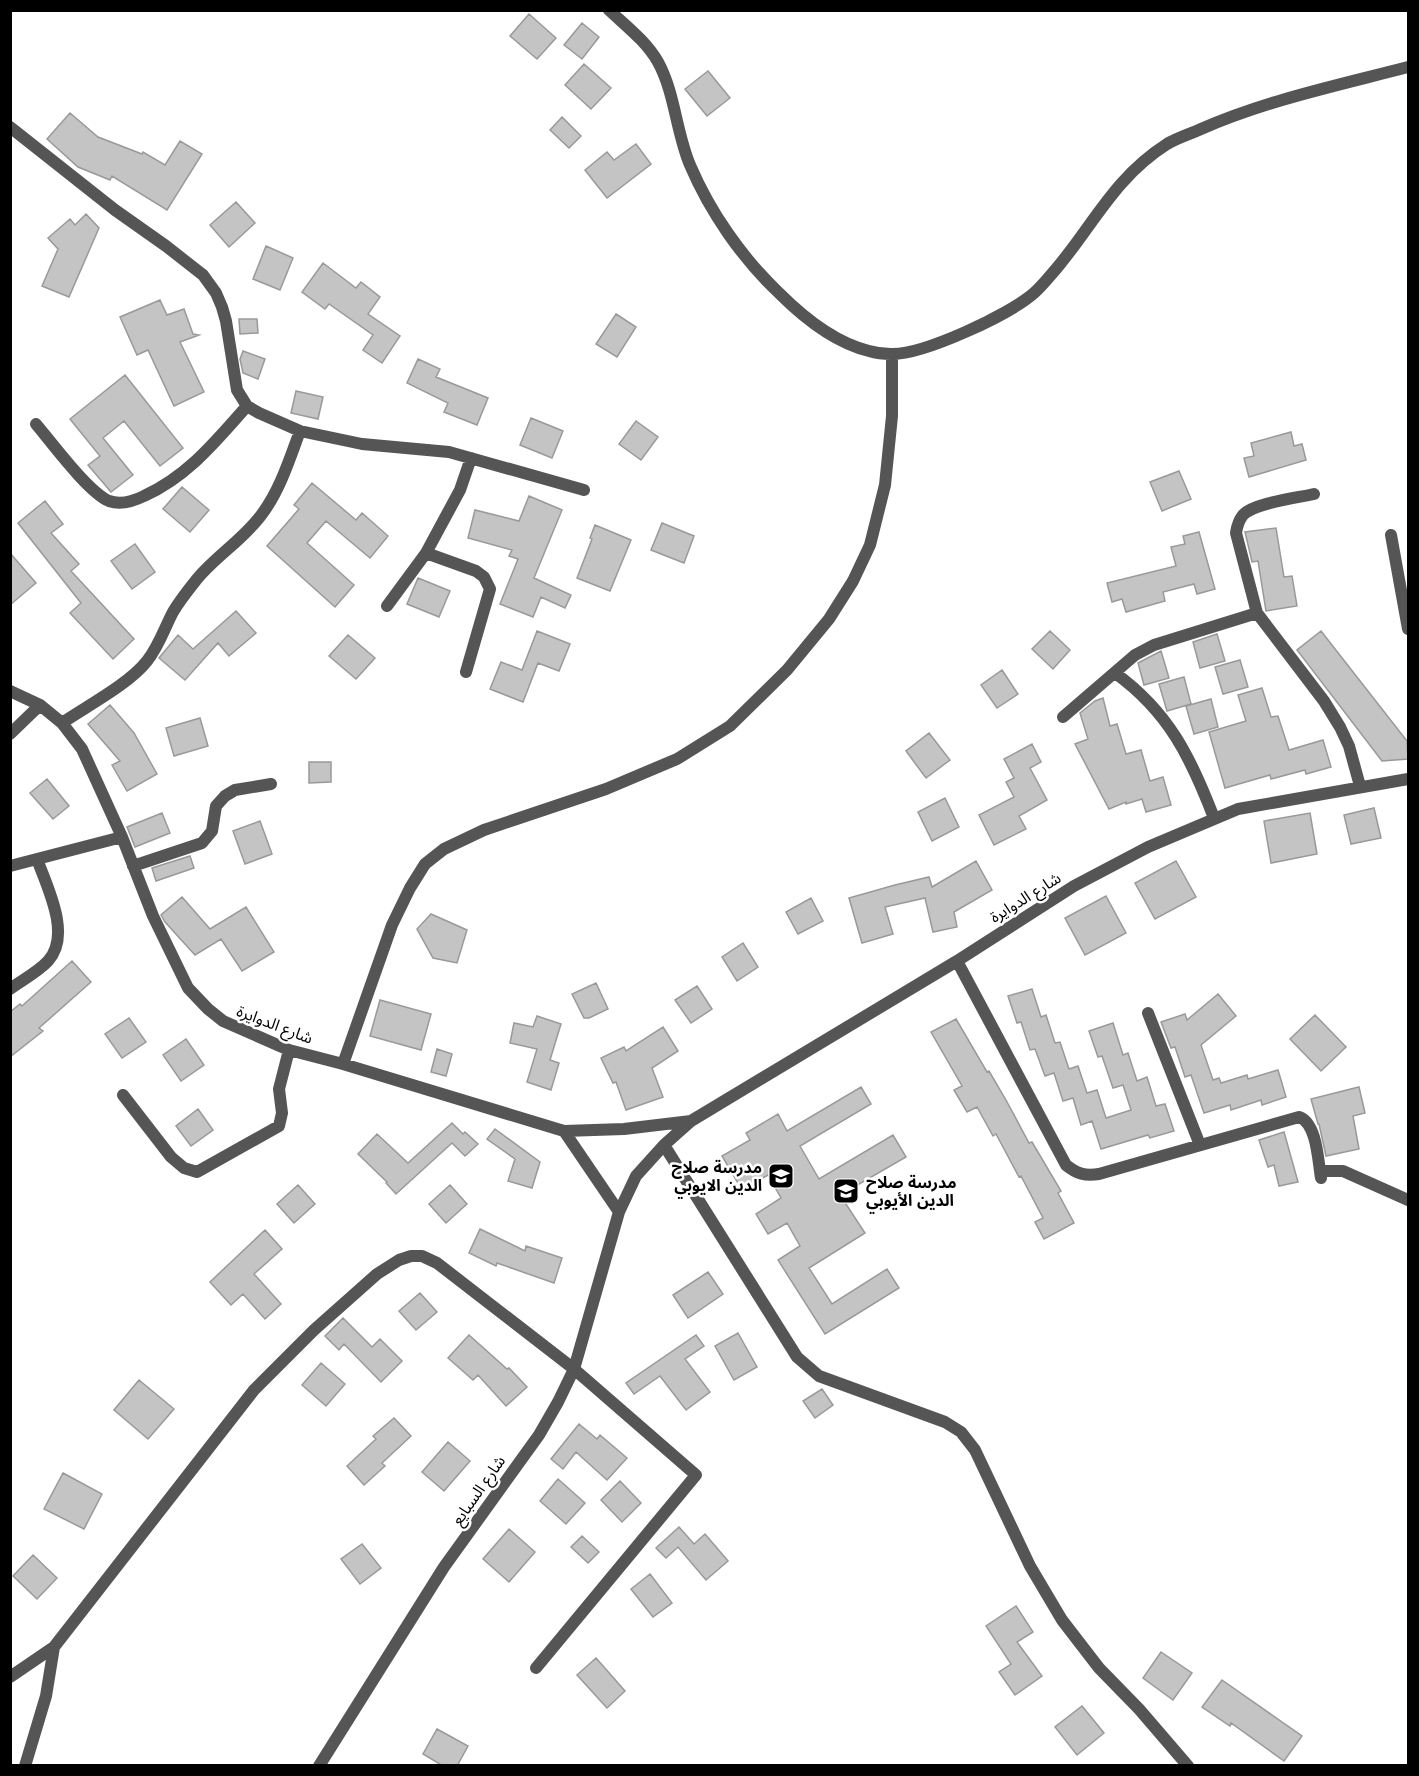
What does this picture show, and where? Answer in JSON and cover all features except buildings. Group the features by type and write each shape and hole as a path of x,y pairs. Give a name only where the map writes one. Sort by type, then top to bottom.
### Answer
{"street":[{"path":"609,10 640,38 657,61 666,81 678,132 690,166 716,214 751,264 780,294 834,336 868,351 892,355 959,335 999,315 1033,294 1057,268 1115,188 1138,165 1169,143 1235,114 1408,67"},
{"path":"10,127 115,210 203,275 216,293 222,307 237,390 247,406 300,431 362,444 449,452 584,490"},
{"path":"343,1064 392,925 425,864 444,849 484,830 606,789 677,759 730,726 787,670 829,619 853,581 870,545 885,485 892,416 892,355"},
{"path":"36,424 93,490 108,501 121,503 153,492 188,470 247,406"},
{"path":"62,723 129,678 145,663 158,646 173,611 199,576 263,513 286,468 300,431"},
{"path":"387,606 426,553 460,490 471,458"},
{"path":"1314,494 1255,507 1245,513 1238,523 1236,532 1257,613 1324,701 1340,727 1349,746 1360,786"},
{"path":"1390,535 1408,629"},
{"path":"426,553 476,571 484,577 490,589 466,672"},
{"path":"1063,717 1135,655 1154,645 1257,613"},
{"path":"1115,673 1134,687 1179,741 1198,778 1214,818"},
{"name":"شارع الدوايرة","path":"10,691 40,705 62,723 82,749 122,837 153,916 188,988 223,1022 289,1050 343,1064 564,1131 624,1129 691,1121 957,961 1074,886 1148,847 1238,809 1408,779"},
{"path":"10,734 40,705"},
{"path":"133,866 202,843 212,831 216,806 225,796 235,790 271,784"},
{"path":"10,866 122,837"},
{"path":"10,988 49,960 58,941 59,923 37,859"},
{"path":"957,961 1066,1165 1075,1172 1086,1175 1099,1174 1299,1117 1309,1124 1312,1130 1320,1174 1343,1171 1408,1200"},
{"path":"1148,1013 1200,1145"},
{"path":"123,1095 171,1157 184,1168 197,1172 279,1126 282,1113 279,1089 289,1050"},
{"name":"شارع السبايع","path":"319,1766 444,1567 539,1434 558,1402 574,1370 619,1212 636,1176 664,1145 691,1121"},
{"path":"564,1131 619,1212"},
{"path":"664,1145 797,1357 819,1376 945,1422 961,1432 975,1450 1030,1566 1062,1620 1099,1668 1151,1722 1188,1766"},
{"path":"10,1677 54,1647 254,1390 314,1330 377,1274 399,1260 422,1256 437,1263 574,1370 696,1474 536,1668"},
{"path":"25,1766 46,1696 54,1647"}],"place":[{"name":"مدرسة صلاح الدين الايوبي","path":"781,1176"},
{"name":"مدرسة صلاح الدين الأيوبي","path":"846,1191"}]}
